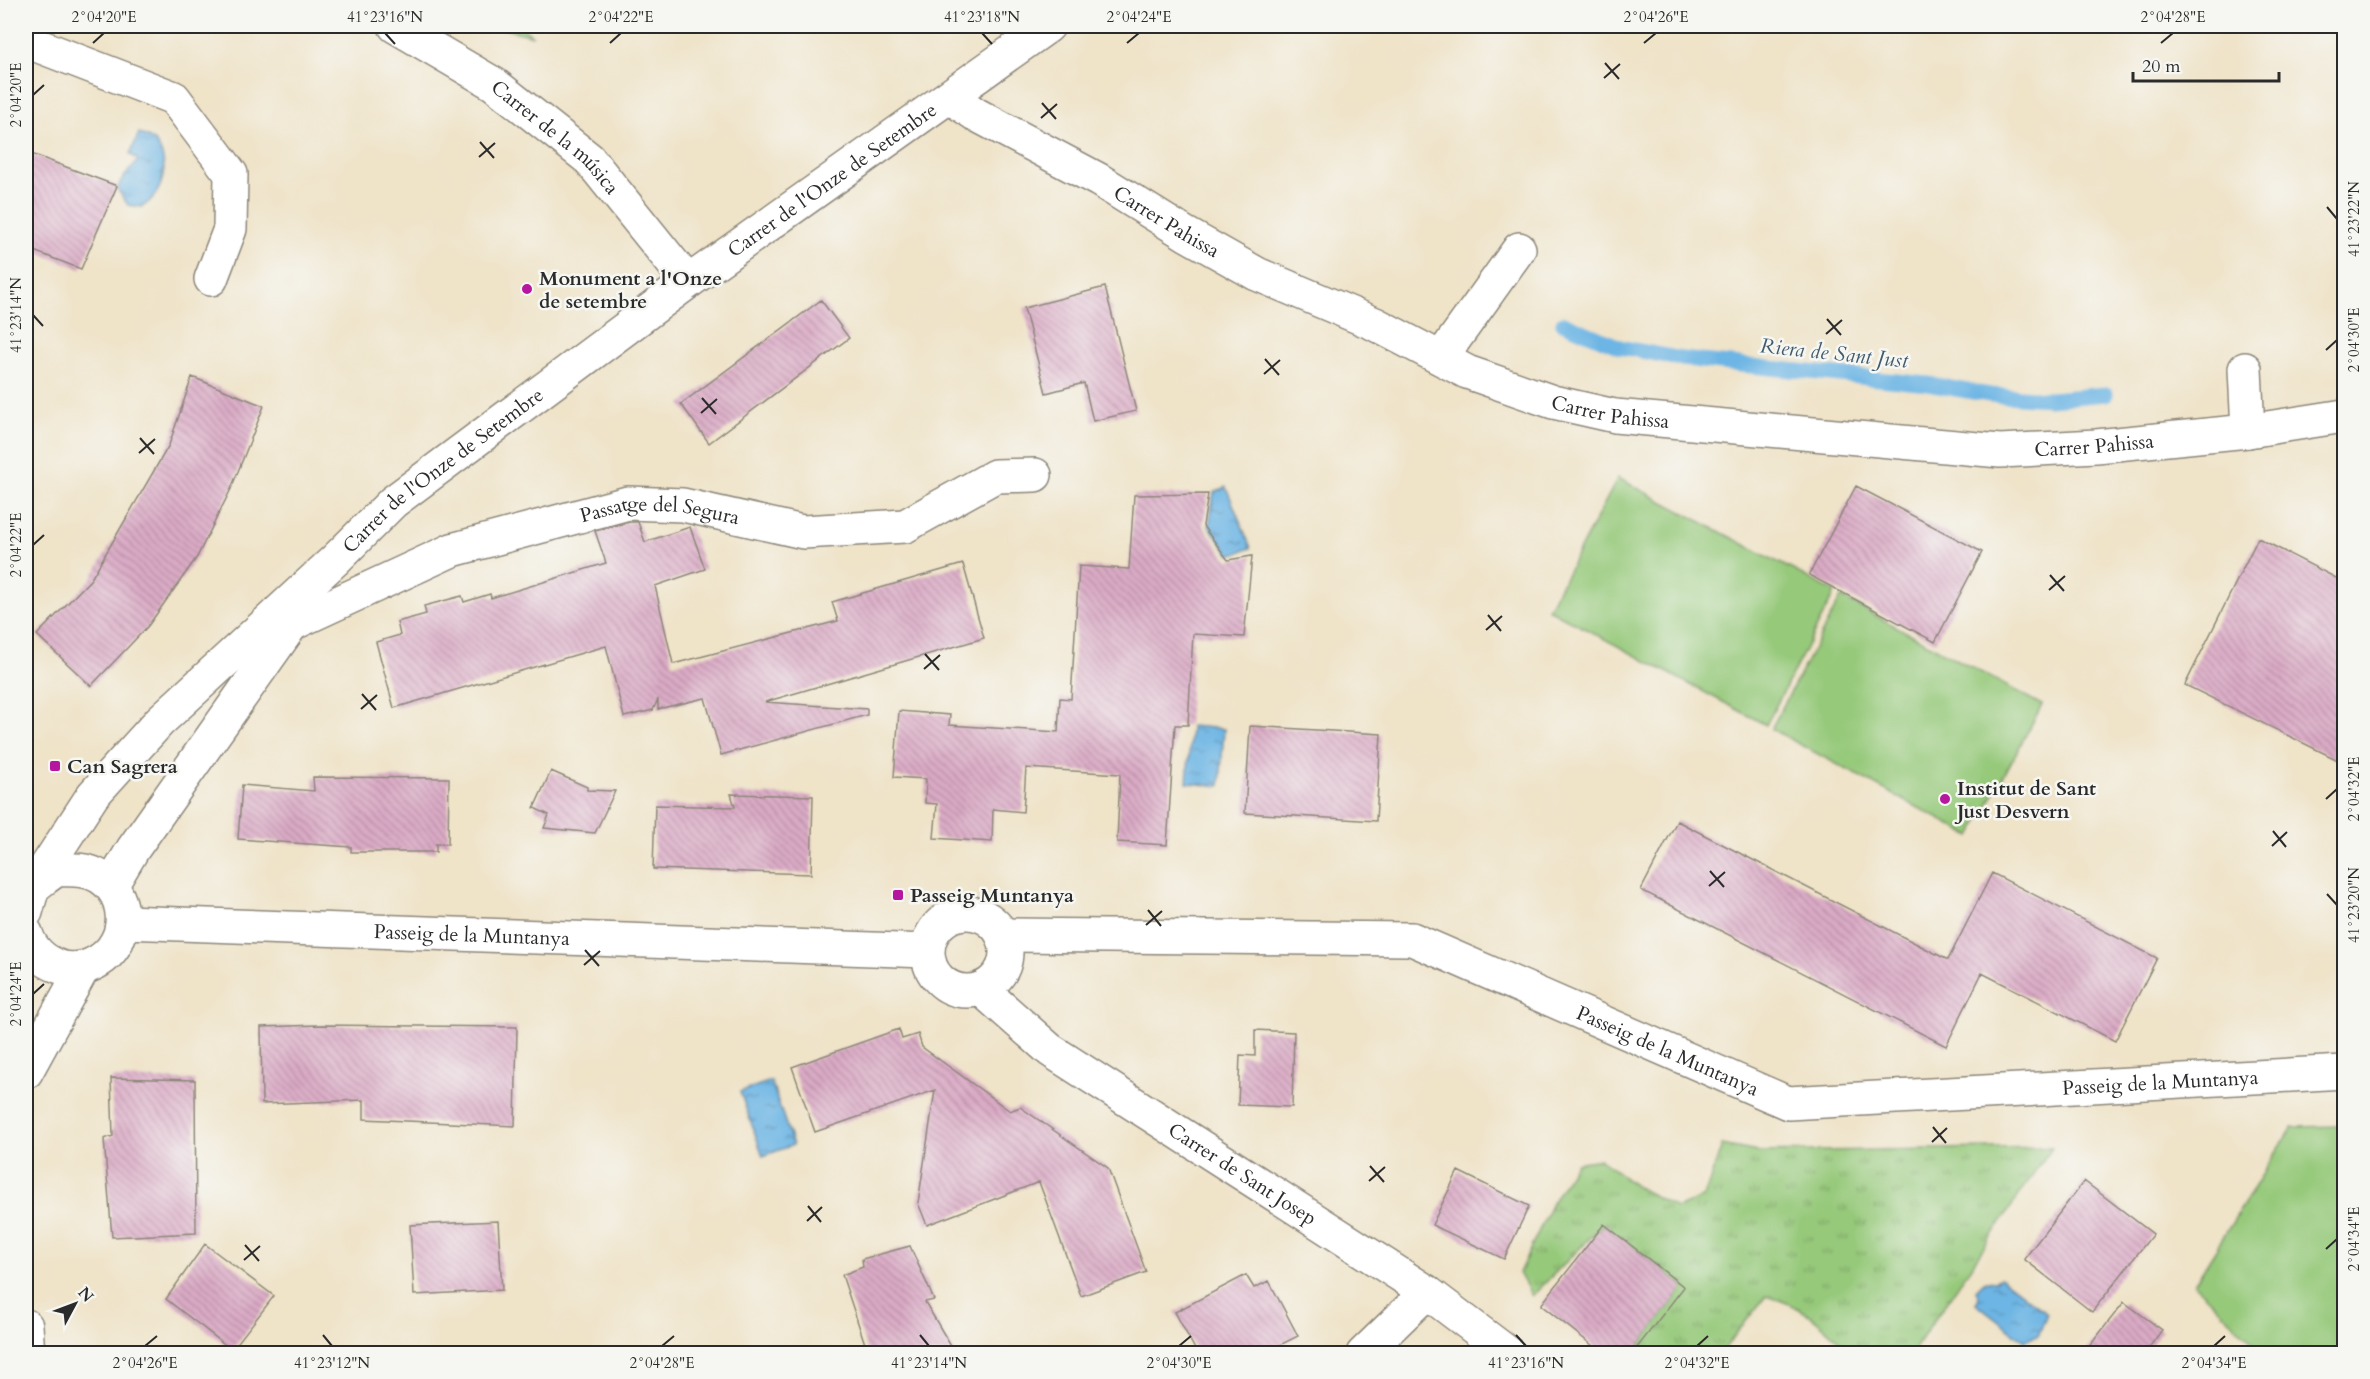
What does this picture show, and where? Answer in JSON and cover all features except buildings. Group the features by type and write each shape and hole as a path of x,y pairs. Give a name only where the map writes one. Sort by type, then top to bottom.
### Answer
{"street":[{"name":"Carrer de la música","path":"395,26 494,84 589,159 688,282"},
{"name":"Carrer de l'Onze de Setembre","path":"29,899 93,795 160,721 335,560 393,502 688,282 1048,26"},
{"path":"26,41 174,98 231,174 230,229 211,279"},
{"name":"Carrer Pahissa","path":"950,97 975,114 1100,180 1186,234 1257,274 1375,324 1467,372 1553,402 1615,416 1899,444 2000,451 2096,446 2248,431 2344,416"},
{"path":"1441,358 1519,249"},
{"path":"2245,369 2248,431"},
{"name":"Passatge del Segura","path":"292,624 452,550 628,503 683,505 803,532 905,526 995,476 1035,475"},
{"name":"Carrer de l'Onze de Setembre","path":"111,886 133,849 335,560"},
{"path":"26,933 28,943 42,959 62,968 83,968 103,959 117,943 124,922 121,903 111,886 87,870 57,870 29,899"},
{"path":"969,912 989,919 1003,935 1006,951 1003,967 994,981 981,989 955,990 934,975 927,951 933,930 949,916 969,912"},
{"name":"Passeig de la Muntanya","path":"124,922 927,951"},
{"name":"Passeig de la Muntanya","path":"1003,935 1412,939 1788,1103 2344,1072"},
{"path":"26,1072 83,968"},
{"name":"Carrer de Sant Josep","path":"981,989 1050,1050 1427,1292 1509,1353"},
{"path":"1363,1353 1427,1292"},
{"path":"26,1326 28,1353"}],"green space":[{"path":"493,26 520,26 533,36"},
{"path":"1618,478 1835,592 1766,725 1548,609"},
{"path":"1841,597 2042,705 1971,836 1771,729"},
{"path":"2344,1126 2344,1353 2264,1353 2194,1284 2292,1127"},
{"path":"1722,1145 1758,1152 2052,1147 1912,1353 1852,1353 1823,1325 1803,1311 1766,1296 1721,1353 1633,1353 1684,1287 1604,1224 1532,1296 1519,1273 1552,1203 1576,1163 1600,1159 1637,1187 1677,1208 1704,1197"}],"water":[{"path":"139,133 156,143 161,151 164,169 160,187 142,207 128,205 118,190 120,182 138,160 130,154"},
{"path":"1226,487 1251,548 1230,555 1209,526 1214,492"},
{"path":"1191,726 1224,729 1220,786 1187,783"},
{"path":"771,1081 793,1145 763,1156 740,1092"},
{"path":"2000,1277 2047,1313 2039,1334 2025,1341 1976,1303 1979,1298 1976,1290 1985,1281 1995,1282"}],"waterway":[{"name":"Riera de Sant Just","path":"1563,323 1620,347 1682,359 1928,384 1990,395 2050,399 2106,394"}],"place":[{"name":"Monument a l'Onze de setembre","path":"527,289"},
{"name":"Can Sagrera","path":"55,766"},
{"name":"Institut de Sant Just Desvern","path":"1945,799"},
{"name":"Passeig Muntanya","path":"898,895"}]}
